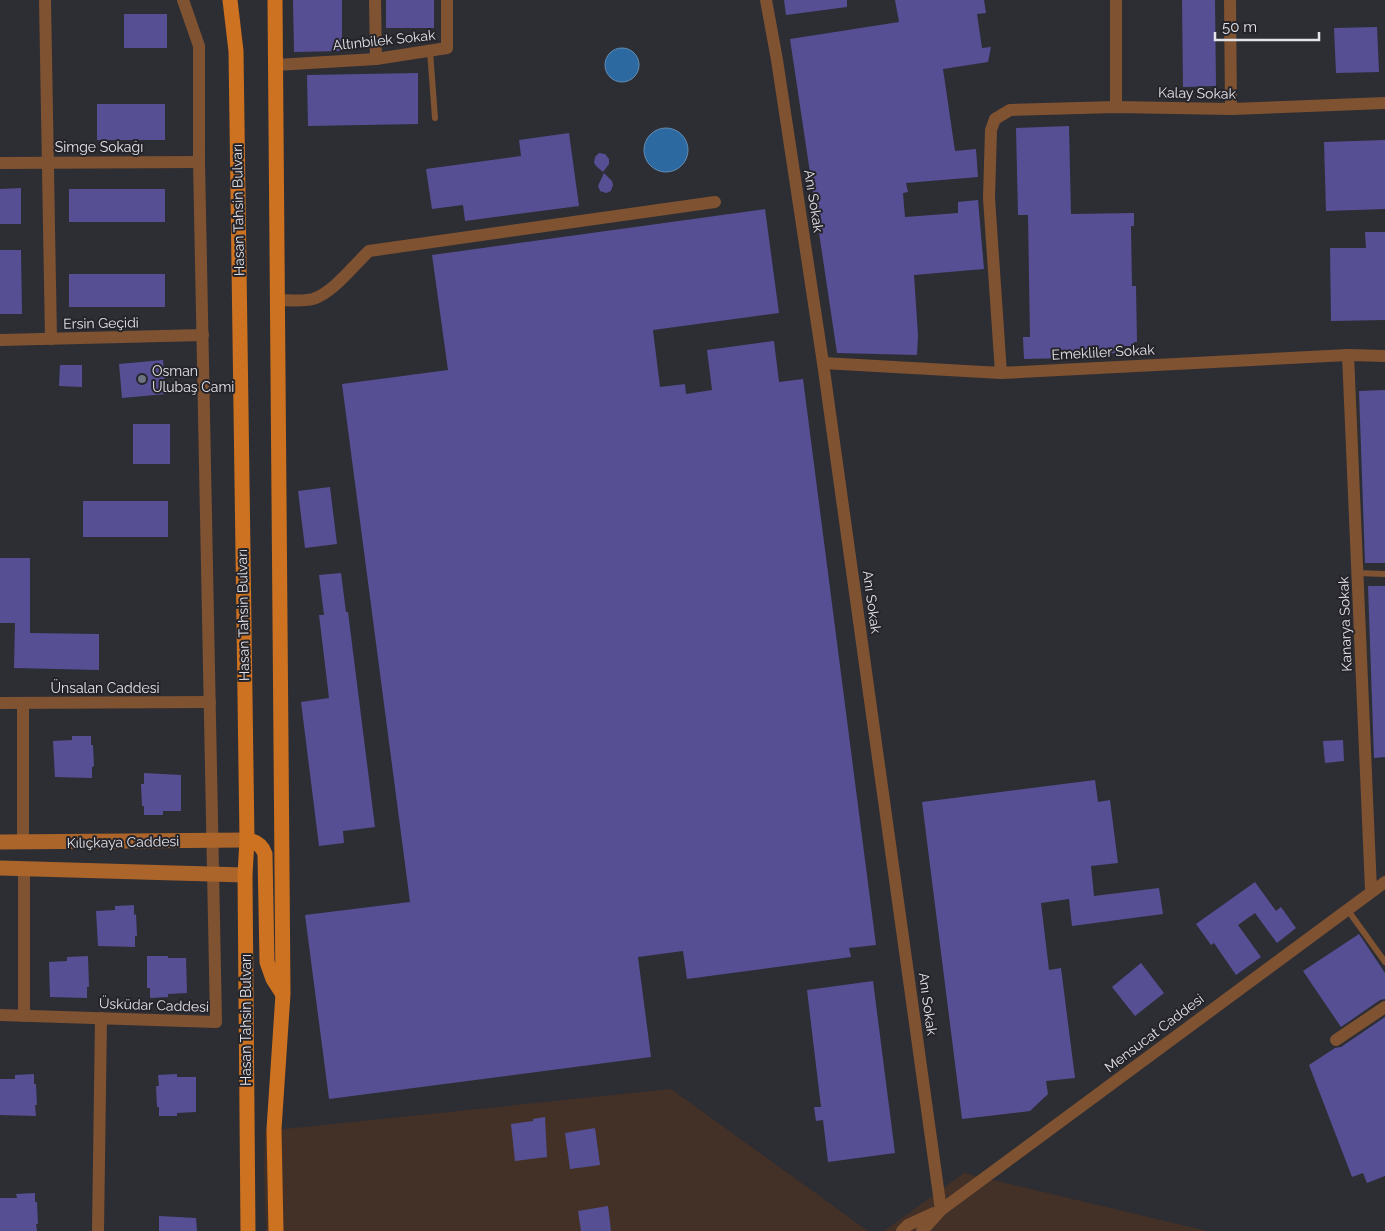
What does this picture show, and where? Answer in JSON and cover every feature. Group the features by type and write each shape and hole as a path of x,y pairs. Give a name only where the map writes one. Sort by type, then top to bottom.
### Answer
{"main road":[{"name":"Hasan Tahsin Bulvarı","path":"230,0 236,51 246,840 248,1231"},
{"path":"276,0 282,994 274,1129 276,1231"},
{"path":"246,840 256,842 264,849 266,854 267,962 273,979 282,994"}],"street":[{"path":"45,0 51,339"},
{"name":"Üsküdar Caddesi","path":"0,1016 216,1022 199,162 199,46 183,0"},
{"path":"375,0 376,59"},
{"name":"Altınbilek Sokak","path":"276,65 376,59 447,48 447,0"},
{"name":"Anı Sokak","path":"766,0 823,363 941,1210"},
{"path":"1116,0 1116,107"},
{"path":"1230,0 1231,109"},
{"name":"Kalay Sokak","path":"1001,373 989,198 992,130 995,119 1010,110 1116,107 1231,109 1385,103"},
{"name":"Simge Sokağı","path":"0,163 199,162"},
{"path":"278,300 306,300 318,296 332,287 369,251 715,202"},
{"name":"Ersin Geçidi","path":"0,340 203,336"},
{"name":"Emekliler Sokak","path":"823,363 1001,373 1348,355 1385,356"},
{"name":"Kanarya Sokak","path":"1348,355 1371,890"},
{"name":"Ünsalan Caddesi","path":"0,703 210,702"},
{"path":"23,703 23,842"},
{"name":"Kılıçkaya Caddesi","path":"0,842 246,840"},
{"name":"Kılıçkaya Caddesi","path":"0,868 245,875"},
{"path":"24,868 24,1016"},
{"name":"Mensucat Caddesi","path":"922,1231 941,1210 1371,890 1385,882"},
{"path":"1336,1040 1385,1007"},
{"path":"98,1231 100,1018"},
{"name":"Mensucat Caddesi","path":"902,1231 908,1225 941,1210"}],"lane":[{"path":"430,51 434,118"},
{"path":"1357,573 1385,574"},
{"path":"1347,909 1385,962"}],"shaded area":[{"path":"671,1089 868,1231 266,1231 265,1131"},
{"path":"964,1173 1207,1231 884,1231"}],"water":[{"path":"622,48 634,53 639,65 634,77 622,82 610,77 605,65 610,53"},
{"path":"666,128 678,132 684,138 688,150 684,162 678,168 666,172 654,168 648,162 644,150 648,138 654,132"}],"building":[{"path":"293,0 342,0 342,51 294,52"},
{"path":"386,0 434,0 434,28 386,28"},
{"path":"784,0 847,0 847,7 786,15"},
{"path":"895,0 984,0 986,13 977,14 982,48 991,47 988,62 943,69 955,151 976,149 978,177 906,183 908,192 903,193 905,217 958,213 958,202 978,200 984,269 914,275 918,335 917,355 837,353 790,39 899,22"},
{"path":"1182,0 1215,0 1216,86 1183,87"},
{"path":"124,14 167,14 167,48 124,48"},
{"path":"1377,27 1379,72 1336,73 1334,28"},
{"path":"418,73 418,124 308,126 307,75"},
{"path":"97,104 165,104 165,140 97,140"},
{"path":"1069,126 1071,214 1134,213 1134,226 1131,226 1132,286 1136,286 1137,342 1134,342 1134,346 1120,346 1120,353 1068,354 1068,358 1024,359 1023,337 1030,337 1028,215 1018,215 1016,128"},
{"path":"569,133 579,206 465,221 463,205 432,209 426,169 521,156 519,140"},
{"path":"1385,140 1385,209 1326,211 1324,142"},
{"path":"599,153 605,154 609,159 609,164 603,172 594,163 595,157"},
{"path":"604,173 612,181 613,185 611,191 606,193 600,191 598,186"},
{"path":"21,188 21,224 0,224 0,189"},
{"path":"69,189 165,189 165,222 69,222"},
{"path":"765,209 779,313 653,330 660,387 685,384 686,394 712,390 707,350 774,341 779,382 803,379 876,945 849,948 851,957 687,979 683,951 638,957 651,1057 329,1099 305,915 410,902 342,384 448,370 432,255"},
{"path":"1365,232 1385,232 1385,320 1331,321 1330,248 1366,248"},
{"path":"0,250 21,250 22,314 0,314"},
{"path":"69,274 165,274 165,307 69,307"},
{"name":"Osman Ulubaş Cami","path":"163,360 166,394 122,398 119,364"},
{"path":"60,365 82,365 82,387 59,386"},
{"path":"1385,390 1385,563 1365,563 1359,391"},
{"path":"133,424 170,424 170,464 133,464"},
{"path":"330,487 337,544 305,548 298,491"},
{"path":"83,501 168,501 168,537 83,537"},
{"path":"0,558 30,558 30,633 99,634 99,670 14,668 15,623 0,623"},
{"path":"341,573 346,612 348,612 375,827 343,831 344,843 319,846 301,702 329,698 319,615 324,615 319,575"},
{"path":"1368,586 1385,586 1385,757 1374,758"},
{"path":"72,736 91,736 94,766 92,767 92,778 55,777 53,741 72,740"},
{"path":"1343,740 1344,761 1325,763 1323,741"},
{"path":"144,773 181,775 181,811 163,811 163,815 144,815 141,784 144,784"},
{"path":"1095,780 1098,802 1110,800 1118,863 1091,866 1094,896 1159,888 1163,914 1072,926 1069,899 1041,903 1049,970 1061,968 1075,1078 1046,1081 1048,1094 1030,1111 962,1119 922,802"},
{"path":"1255,882 1276,911 1281,907 1296,928 1277,943 1255,913 1238,925 1261,957 1236,975 1214,943 1211,945 1196,924"},
{"path":"134,905 137,936 135,936 135,947 98,946 96,911 115,910 115,906"},
{"path":"1359,934 1385,973 1385,999 1380,1000 1341,1027 1303,971"},
{"path":"88,956 89,987 87,987 87,998 50,997 49,962 67,961 67,957"},
{"path":"147,956 186,958 187,993 168,994 168,997 150,998 150,988 147,988"},
{"path":"1141,963 1164,993 1135,1016 1112,987"},
{"path":"873,981 895,1153 828,1162 823,1120 816,1121 814,1107 821,1107 807,990"},
{"path":"1385,1017 1385,1176 1367,1183 1363,1173 1352,1177 1309,1065 1335,1048 1341,1047"},
{"path":"34,1074 37,1105 35,1105 36,1116 0,1115 0,1079 15,1079 15,1075"},
{"path":"177,1074 177,1077 196,1077 196,1112 177,1113 177,1116 159,1116 156,1086 159,1086 158,1075"},
{"path":"545,1117 547,1157 515,1161 511,1124"},
{"path":"595,1128 600,1165 570,1169 565,1133"},
{"path":"35,1193 35,1202 37,1202 37,1231 0,1231 0,1198 17,1198 16,1194"},
{"path":"608,1206 611,1231 581,1231 578,1211"},
{"path":"159,1216 196,1218 197,1231 159,1231"}],"place":[{"name":"Osman Ulubaş Cami","path":"142,379"}]}
